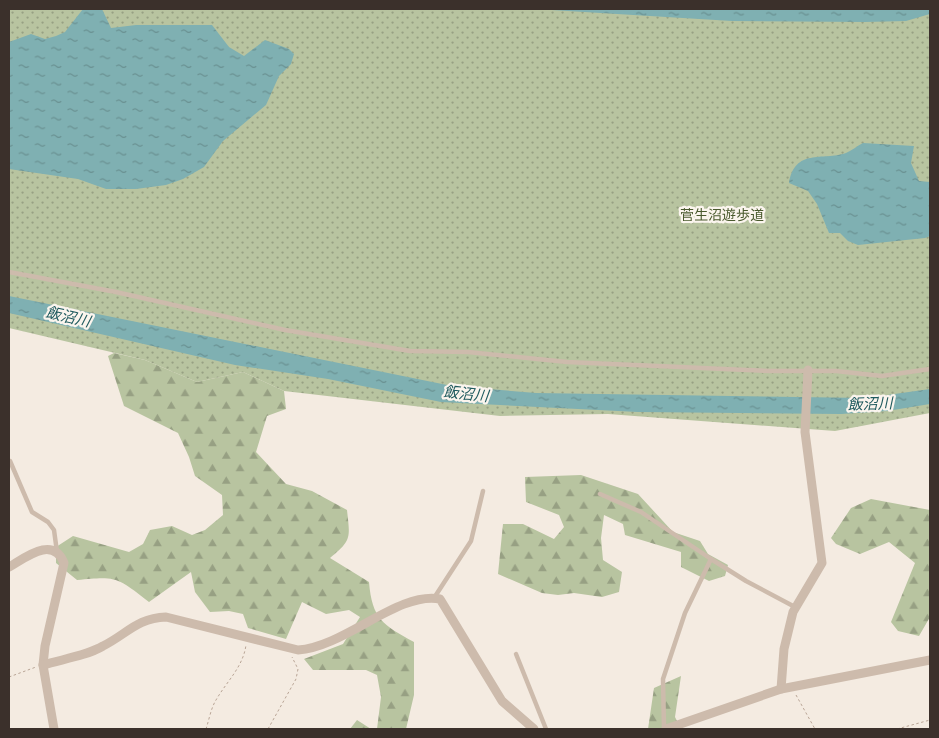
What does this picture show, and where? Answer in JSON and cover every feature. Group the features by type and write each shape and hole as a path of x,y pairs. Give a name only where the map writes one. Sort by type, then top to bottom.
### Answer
{"street":[{"path":"780,689 784,649 796,607 822,563 805,432 808,372"},
{"path":"9,567 40,549 49,549 58,554 64,562 64,569 45,646 43,664 54,729"},
{"path":"43,664 103,647 136,624 151,618 166,617 298,650 312,649 331,642 389,612 427,597 440,599 502,701 534,729"},
{"path":"665,729 780,689 930,660"}],"lane":[{"path":"9,272 116,292 285,330 410,351 468,352 567,362 882,376 930,369"},
{"path":"10,460 32,512 48,522 54,530 58,554"},
{"path":"434,598 471,541 483,491"},
{"path":"600,494 641,512 746,581 796,607"},
{"path":"665,729 663,679 685,612 711,559"},
{"path":"516,654 546,729"}],"path":[{"path":"206,729 216,701 245,655 248,637"},
{"path":"268,729 296,679 298,669 294,660 286,654"},
{"path":"9,677 43,664"},
{"path":"792,688 815,729"},
{"path":"897,729 930,720"}],"green space":[{"name":"菅生沼遊歩道","path":"9,9 930,9 930,413 835,431 608,414 500,416 284,391 243,372 197,382 145,360 9,328"},
{"path":"114,353 145,360 197,382 243,372 284,391 286,409 267,416 256,452 286,484 312,491 347,510 348,538 342,547 330,558 369,582 373,605 381,620 394,631 414,642 414,695 406,729 377,729 381,697 377,675 366,670 313,670 304,659 343,644 360,617 349,610 326,614 302,602 286,639 248,628 243,614 229,611 210,612 195,592 191,572 149,602 130,587 116,580 101,578 77,580 56,563 56,547 73,536 129,552 143,544 150,530 172,526 192,535 205,530 223,515 222,495 195,476 178,433 124,406 108,356"},
{"path":"581,475 638,494 673,532 700,541 708,554 728,565 725,576 709,581 681,567 681,552 625,535 623,524 604,515 601,538 603,560 622,572 619,592 602,597 574,593 558,595 542,593 498,574 503,524 523,524 554,539 564,527 559,515 526,502 525,477"},
{"path":"871,499 930,510 930,617 919,636 898,631 891,622 915,563 889,542 860,554 836,544 831,538 851,508"},
{"path":"681,676 675,717 681,729 648,729 654,688"},
{"path":"357,720 371,729 350,729"}],"water":[{"path":"83,9 102,9 111,28 136,25 212,25 229,47 244,56 265,40 289,49 294,54 291,64 279,76 266,105 223,141 204,167 183,179 166,185 136,189 106,189 78,179 9,169 9,42 31,34 45,39 65,32"},
{"path":"535,9 930,9 930,14 906,21 732,21"},
{"path":"863,143 914,146 911,163 919,181 930,182 930,236 858,245 848,241 840,233 829,233 817,204 808,191 789,183 792,172 803,160 846,153"},
{"name":"飯沼川","path":"9,296 452,386 536,393 866,398 930,389 930,404 887,411 841,414 638,412 441,402 328,379 235,365 9,313"}]}
